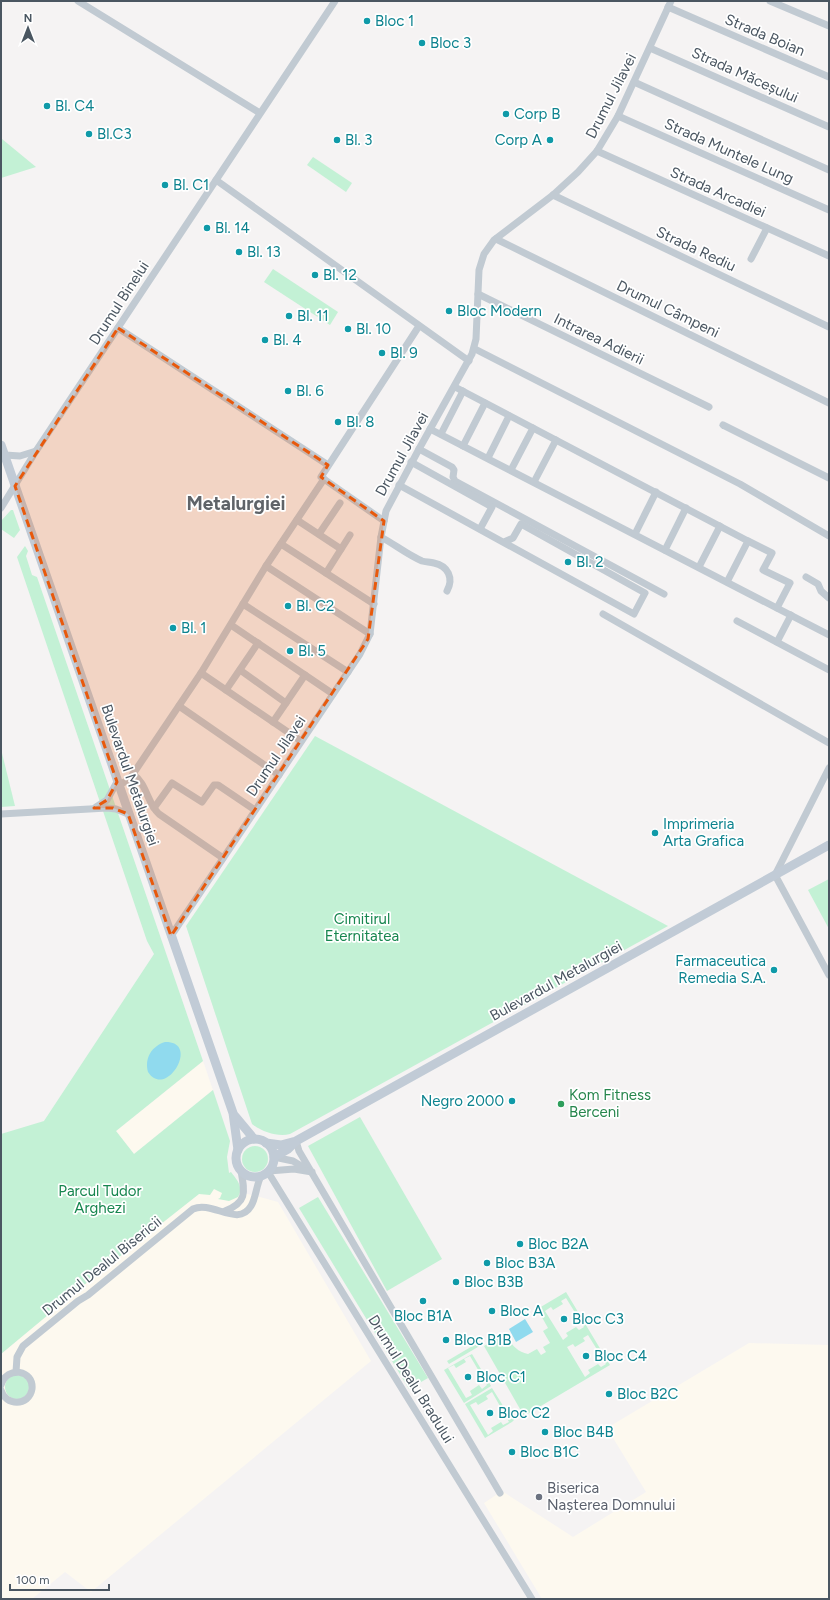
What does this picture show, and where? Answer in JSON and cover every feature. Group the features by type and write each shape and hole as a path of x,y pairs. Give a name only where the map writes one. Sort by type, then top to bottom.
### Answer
{"main road":[{"name":"Bulevardul Metalurgiei","path":"1,445 233,1113 238,1150"},
{"name":"Bulevardul Metalurgiei","path":"266,1143 281,1145 296,1141 829,845"},
{"name":"Bulevardul Metalurgiei","path":"233,1113 254,1139"},
{"path":"254,1139 266,1143 271,1149 274,1157 273,1163 266,1173 250,1177 241,1171 236,1159 238,1150 244,1143 254,1139"},
{"name":"Bulevardul Metalurgiei","path":"274,1157 288,1149 296,1141"}],"street":[{"path":"78,1 260,113"},
{"name":"Drumul Binelui","path":"1,508 36,451 335,1"},
{"path":"770,1 829,26"},
{"name":"Drumul Jilavei","path":"171,936 365,645 370,634 384,521 390,502 411,462 455,387 475,349 479,270 487,249 496,239 575,175 597,151 618,116 669,4"},
{"name":"Strada Boian","path":"669,4 829,78"},
{"name":"Strada Măceșului","path":"650,48 829,127"},
{"path":"634,82 829,170"},
{"name":"Strada Muntele Lung","path":"618,116 829,210"},
{"name":"Strada Arcadiei","path":"597,151 829,256"},
{"path":"216,180 469,361"},
{"name":"Strada Rediu","path":"552,195 829,327"},
{"path":"751,259 767,228"},
{"name":"Drumul Câmpeni","path":"496,239 829,403"},
{"name":"Intrarea Adierii","path":"478,294 709,408"},
{"path":"384,521 321,477 419,326"},
{"path":"118,328 328,465"},
{"path":"475,349 740,484 829,536"},
{"path":"455,387 772,553 763,570 790,583 777,608"},
{"path":"441,434 463,391"},
{"path":"464,446 485,403"},
{"path":"488,458 509,416"},
{"path":"723,425 829,478"},
{"path":"511,470 532,428"},
{"path":"430,429 829,635"},
{"path":"534,482 556,440"},
{"path":"419,449 452,467 454,470 453,477 455,481 664,594"},
{"path":"5,455 20,456 36,451"},
{"path":"411,462 492,507 480,529"},
{"path":"94,808 107,800 118,783 129,780 201,673 266,566 324,480"},
{"path":"399,485 634,614 645,593 521,524 513,538 504,542"},
{"path":"635,534 656,492"},
{"path":"319,534 340,503"},
{"path":"665,550 686,508"},
{"path":"297,520 341,549"},
{"path":"698,567 720,526"},
{"path":"326,573 350,535"},
{"path":"382,537 422,561 436,563 444,567 451,578 450,586 447,591"},
{"path":"727,582 748,541"},
{"path":"281,544 374,604"},
{"path":"266,566 370,634"},
{"path":"806,577 818,584 821,591 829,598"},
{"path":"243,604 348,672"},
{"path":"603,614 829,743"},
{"path":"777,642 791,615"},
{"path":"737,621 829,670"},
{"path":"231,625 333,694"},
{"path":"226,690 258,643"},
{"path":"240,670 286,703"},
{"path":"201,673 301,741"},
{"path":"273,722 305,675"},
{"path":"178,706 278,775"},
{"path":"829,768 775,875 829,975"},
{"path":"133,774 142,782 154,808 164,818 223,858"},
{"path":"154,808 172,783 202,802 216,784 255,810"},
{"path":"1,814 94,808 113,808 128,814"},
{"path":"296,1141 299,1151 500,1493"},
{"path":"274,1157 293,1161 312,1172"},
{"path":"266,1173 294,1169 312,1172"},
{"path":"225,1212 237,1206 243,1198 244,1189 241,1171"},
{"name":"Drumul Dealul Bisericii","path":"16,1372 17,1357 23,1346 193,1209 202,1206 238,1215 252,1205 257,1185 266,1173"},
{"name":"Drumul Dealu Bradului","path":"266,1173 532,1599"},
{"path":"1,1385 8,1374 16,1372 24,1374 30,1380 32,1389 28,1398 22,1402 11,1402 4,1397 1,1390"}],"highlighted area":[{"path":"118,328 328,465 321,477 384,521 368,639 171,936 128,814 113,808 94,808 107,800 117,782 15,486"}],"shaded area":[{"path":"203,1061 213,1090 134,1154 116,1131"},
{"path":"219,1181 243,1193 278,1202 371,1361 91,1592 65,1572 32,1599 1,1599 1,1354 90,1280 214,1182"},
{"path":"749,1343 829,1345 829,1599 542,1599 484,1503 502,1491 573,1537 646,1492 607,1428"}],"green space":[{"path":"2,139 36,167 1,178"},
{"path":"313,157 352,183 346,192 307,165"},
{"path":"273,269 338,312 330,325 264,282"},
{"path":"11,510 13,510 20,530 14,538 1,529 1,521"},
{"name":"Parcul Tudor Arghezi","path":"25,546 28,551 26,556 32,575 37,577 203,1061 116,1131 134,1154 213,1090 230,1141 227,1157 229,1173 231,1172 237,1181 240,1187 240,1193 238,1197 229,1201 218,1199 222,1193 214,1189 210,1195 199,1194 90,1280 1,1354 1,1134 44,1121 154,954 147,941 17,557"},
{"name":"Cimitirul Eternitatea","path":"315,736 668,926 290,1134 280,1135 260,1129 252,1124 186,926"},
{"path":"1,749 15,806 1,807"},
{"path":"829,879 829,929 808,890"},
{"path":"360,1117 442,1259 387,1291 308,1146"},
{"path":"255,1146 264,1150 268,1159 264,1168 255,1172 246,1168 242,1159 246,1150"},
{"path":"318,1197 428,1378 409,1389 299,1208"},
{"path":"566,1292 610,1365 524,1416 484,1346 505,1334 514,1347 524,1353 528,1354 537,1349 541,1355 546,1352 543,1347 550,1343 543,1331 548,1328 539,1312 541,1310 539,1308","holes":["566,1298 584,1327 579,1330 576,1327 566,1333 568,1336 563,1340 545,1311 551,1307 553,1310 563,1304 561,1301","588,1335 606,1364 601,1367 598,1364 588,1370 590,1373 585,1377 567,1347 573,1344 575,1347 585,1341 583,1338"]},
{"path":"481,1341 483,1344 449,1364 447,1361"},
{"path":"472,1354 491,1386 464,1403 444,1370","holes":["470,1356 487,1385 482,1389 479,1385 470,1391 472,1395 466,1398 448,1368 454,1365 456,1368 466,1362 464,1359"]},
{"path":"17,1375 26,1378 29,1387 26,1396 17,1399 8,1396 5,1387 8,1378"},
{"path":"492,1388 510,1417 514,1415 516,1418 485,1438 465,1404","holes":["492,1392 509,1422 503,1425 501,1422 491,1428 493,1431 488,1435 470,1405 476,1402 478,1405 488,1399 486,1396"]}],"water":[{"path":"165,1042 175,1044 180,1050 180,1058 177,1067 171,1075 163,1079 155,1079 148,1072 148,1057 156,1046"},
{"path":"525,1319 533,1332 516,1342 509,1329"}],"place":[{"name":"Bloc 1","path":"367,21"},
{"name":"Bloc 3","path":"422,43"},
{"name":"Bl. C4","path":"47,106"},
{"name":"Corp B","path":"506,114"},
{"name":"Bl.C3","path":"89,134"},
{"name":"Bl. 3","path":"337,140"},
{"name":"Corp A","path":"550,140"},
{"name":"Bl. C1","path":"165,185"},
{"name":"Bl. 14","path":"207,228"},
{"name":"Bl. 13","path":"239,252"},
{"name":"Bl. 12","path":"315,275"},
{"name":"Bloc Modern","path":"449,311"},
{"name":"Bl. 11","path":"289,316"},
{"name":"Bl. 10","path":"348,329"},
{"name":"Bl. 4","path":"265,340"},
{"name":"Bl. 9","path":"382,353"},
{"name":"Bl. 6","path":"288,391"},
{"name":"Bl. 8","path":"338,422"},
{"name":"Bl. 2","path":"568,562"},
{"name":"Bl. C2","path":"288,606"},
{"name":"Bl. 1","path":"173,628"},
{"name":"Bl. 5","path":"290,651"},
{"name":"Imprimeria Arta Grafica","path":"655,833"},
{"name":"Farmaceutica Remedia S.A.","path":"774,970"},
{"name":"Negro 2000","path":"512,1101"},
{"name":"Kom Fitness Berceni","path":"561,1104"},
{"name":"Bloc B2A","path":"520,1244"},
{"name":"Bloc B3A","path":"487,1263"},
{"name":"Bloc B3B","path":"456,1282"},
{"name":"Bloc B1A","path":"423,1301"},
{"name":"Bloc A","path":"492,1311"},
{"name":"Bloc C3","path":"564,1319"},
{"name":"Bloc B1B","path":"446,1340"},
{"name":"Bloc C4","path":"586,1356"},
{"name":"Bloc C1","path":"468,1377"},
{"name":"Bloc B2C","path":"609,1394"},
{"name":"Bloc C2","path":"490,1413"},
{"name":"Bloc B4B","path":"545,1432"},
{"name":"Bloc B1C","path":"512,1452"},
{"name":"Biserica Nașterea Domnului","path":"539,1497"}],"district":[{"name":"Metalurgiei","path":"236,503"}]}
